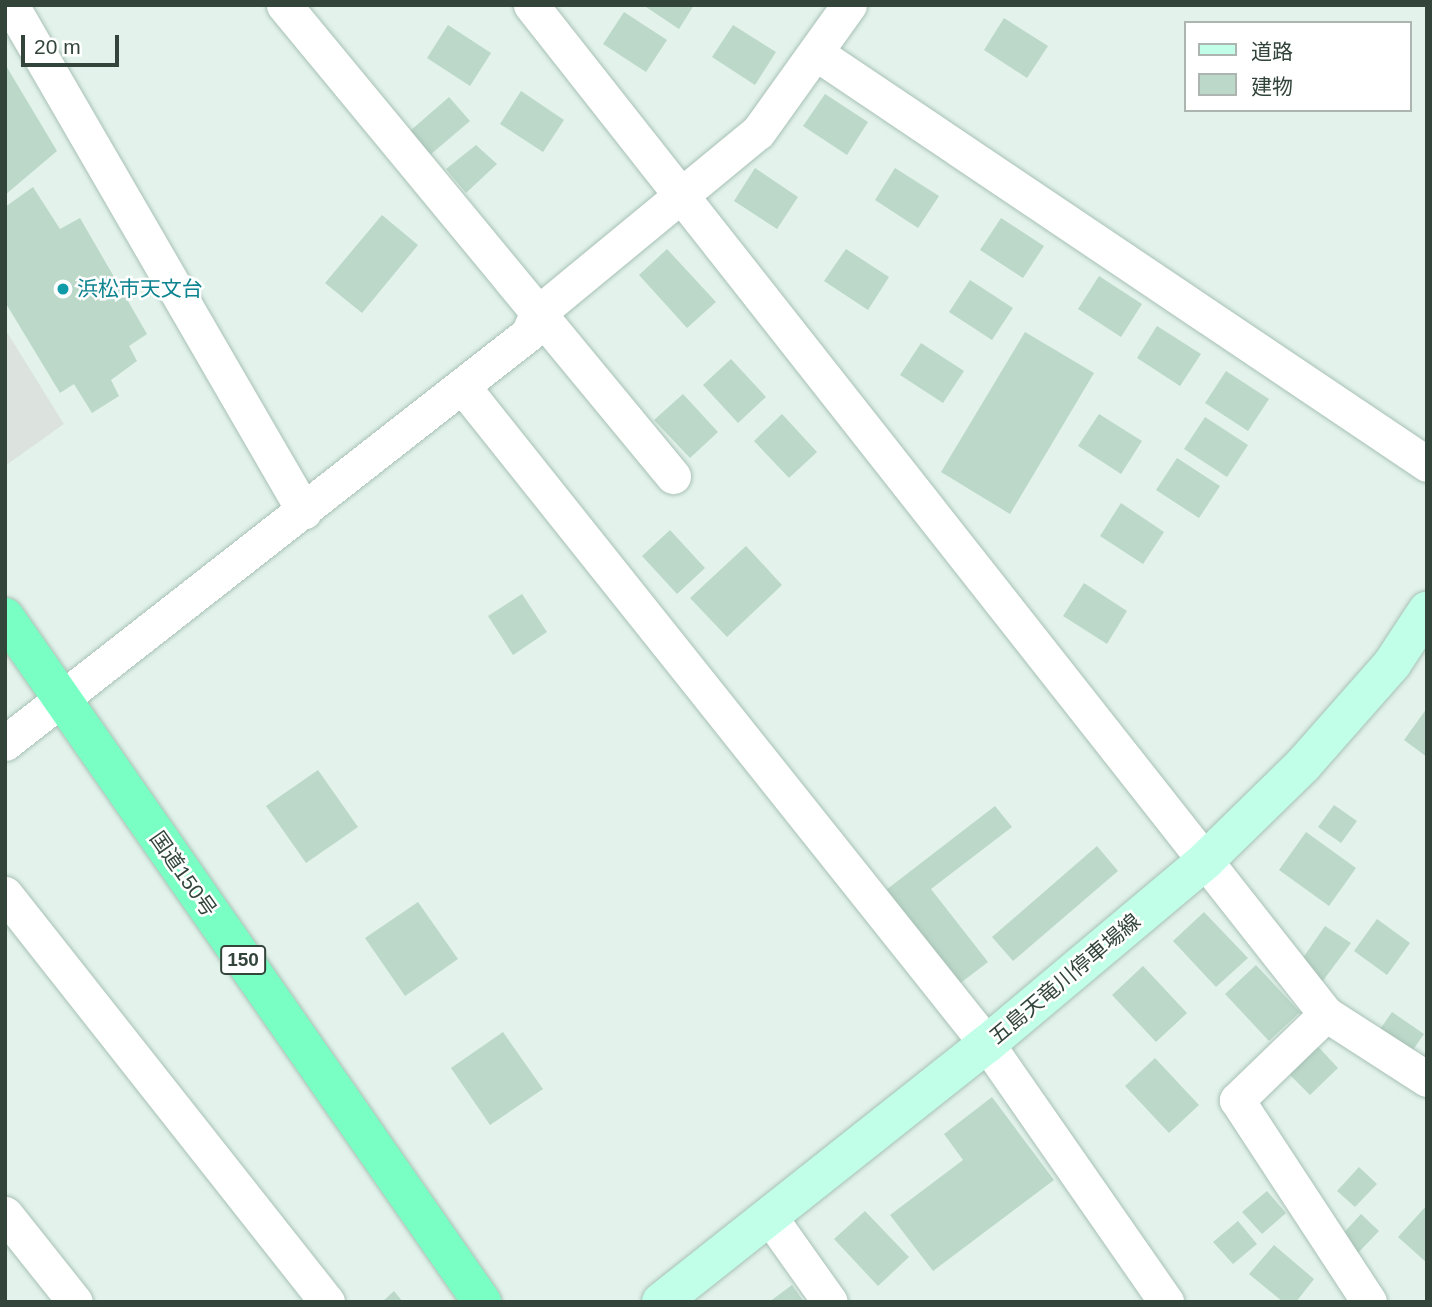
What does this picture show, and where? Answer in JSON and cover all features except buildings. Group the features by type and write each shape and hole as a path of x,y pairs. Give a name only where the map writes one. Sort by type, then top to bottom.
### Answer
{"highway":[{"name":"国道150号","path":"5,617 482,1302"}],"main road":[{"name":"五島天竜川停車場線","path":"661,1302 987,1044 1206,860 1303,765 1392,664 1427,611"}],"street":[{"path":"11,5 304,511"},
{"path":"284,5 673,476"},
{"path":"531,5 1326,1014 1427,1079"},
{"path":"5,743 528,334 537,314 679,194 758,132 849,5"},
{"path":"816,53 1427,464"},
{"path":"463,387 987,1044 1166,1302"},
{"path":"5,894 327,1302"},
{"path":"1326,1014 1237,1100 1369,1302"},
{"path":"5,1214 75,1302"},
{"path":"769,1216 830,1302"}],"shaded area":[{"path":"5,329 64,424 5,466"}],"place":[{"name":"浜松市天文台","path":"63,289"}]}
